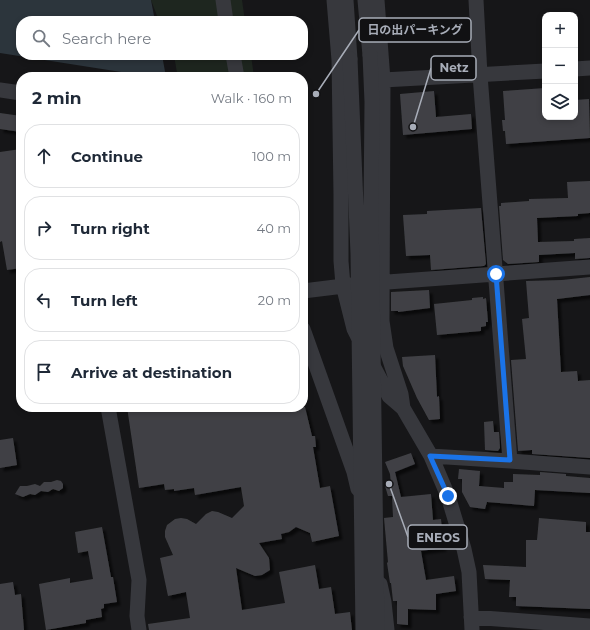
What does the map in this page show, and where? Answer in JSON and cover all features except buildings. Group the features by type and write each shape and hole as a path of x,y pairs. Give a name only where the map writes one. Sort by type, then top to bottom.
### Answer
{"street":[{"path":"223,0 225,16"},
{"path":"334,0 339,60 341,261 343,285 354,329 389,396 403,408 430,456 448,496 464,549 468,572 471,623 590,626"},
{"path":"346,0 350,59 358,254 363,630"},
{"path":"365,0 370,55 372,102 377,630"},
{"path":"377,0 383,80 382,320 386,348 401,394 403,408"},
{"path":"476,0 480,75 510,460"},
{"path":"234,60 236,72"},
{"path":"578,69 590,68"},
{"path":"383,80 542,71"},
{"path":"0,90 16,92"},
{"path":"308,290 343,285 590,267"},
{"path":"308,343 354,472 384,602 387,630"},
{"path":"109,412 139,580 137,616 139,630"},
{"path":"430,456 510,460 590,467"}],"shaded area":[{"path":"0,0 151,0 154,16 16,16 16,56 0,53"},
{"path":"151,0 242,0 244,16 157,16"},
{"path":"45,60 163,60 165,72 121,72"},
{"path":"175,60 252,60 253,72 177,72"}],"place":[{"name":"日の出パーキング","path":"316,94"},
{"name":"Netz","path":"413,127"},
{"name":"ENEOS","path":"389,484"}],"route":[{"path":"448,496 430,456 510,460 496,274"}]}
